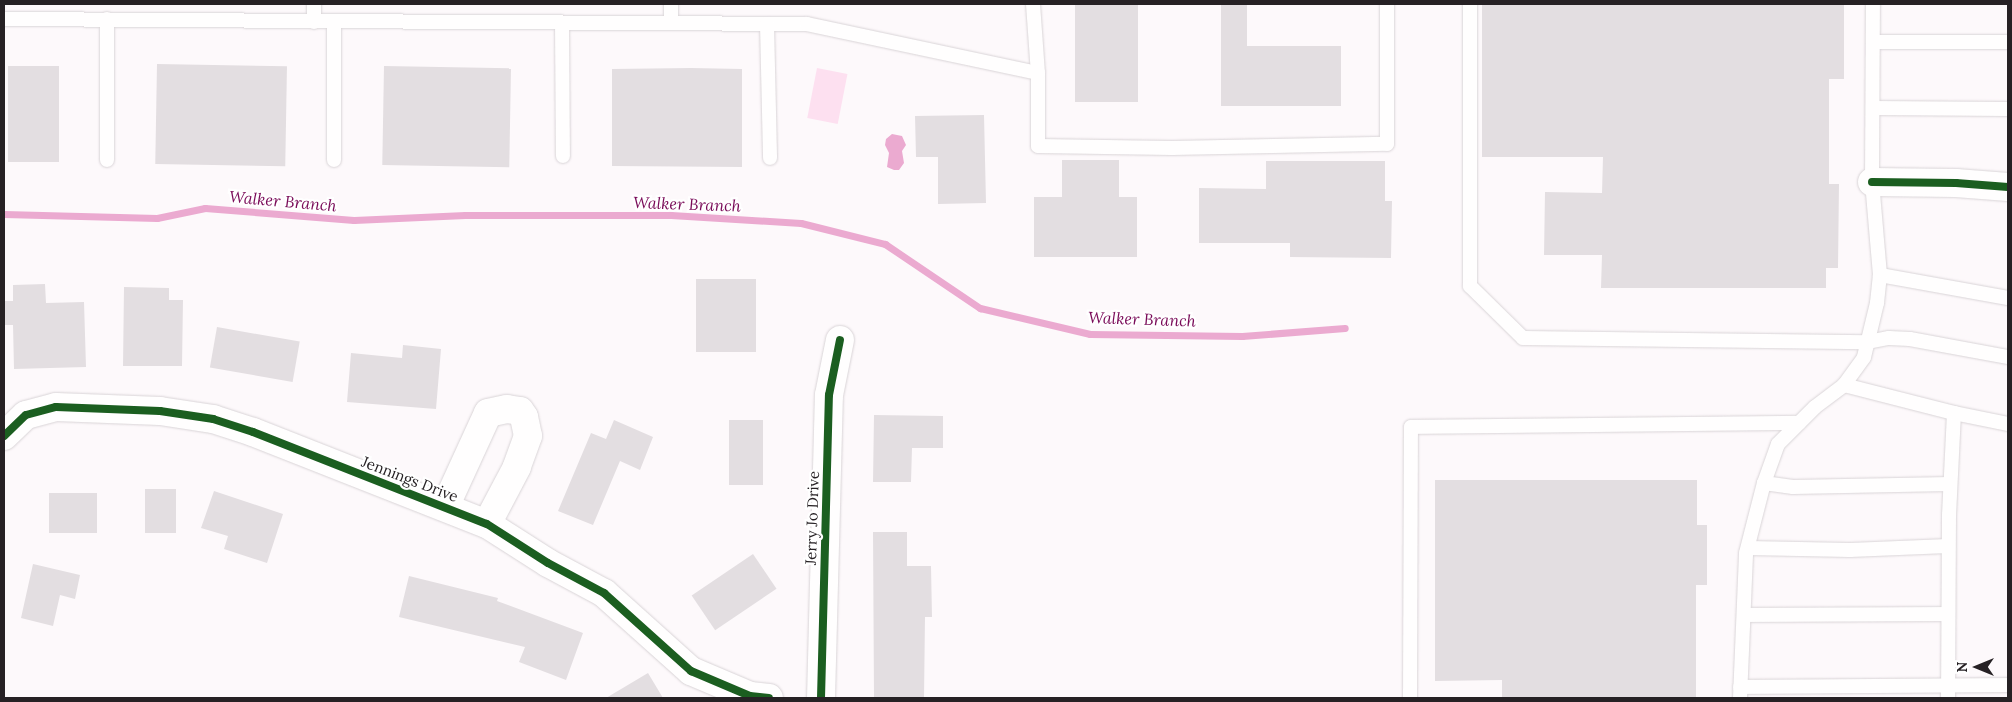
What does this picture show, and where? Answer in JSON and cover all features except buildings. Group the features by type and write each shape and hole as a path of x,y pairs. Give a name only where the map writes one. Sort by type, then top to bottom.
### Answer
{"street":[{"path":"1872,182 1956,183 2008,187"},
{"name":"Jerry Jo Drive","path":"821,698 829,396 840,340"},
{"name":"Jennings Drive","path":"4,436 26,415 56,407 160,411 213,419 253,432 487,524 548,563 604,593 691,671 750,696 769,698"},
{"path":"445,507 488,412 507,409 520,411 524,416 528,436 516,467 487,524"}],"lane":[{"path":"314,4 314,22"},
{"path":"671,4 671,23"},
{"path":"1033,4 1038,74 1038,146 1172,148 1386,144 1387,4"},
{"path":"1470,4 1470,286 1523,338 1868,342 1889,338 2008,357"},
{"path":"1873,4 1872,182 1880,275 1878,303 1864,357 1844,385 1778,444 1764,483 1748,548 1740,693 1948,691 2008,685"},
{"path":"4,19 562,24 808,24 1038,74"},
{"path":"107,20 108,160"},
{"path":"334,22 334,160"},
{"path":"562,24 563,156"},
{"path":"767,24 770,158"},
{"path":"1874,42 2008,42"},
{"path":"1873,108 2008,109"},
{"path":"1880,275 2008,298"},
{"path":"1844,385 1954,413 2008,424"},
{"path":"1948,691 1948,546 1954,413"},
{"path":"1410,698 1411,427 1800,423"},
{"path":"1764,483 1793,487 1950,484"},
{"path":"1748,548 1850,550 1948,546"},
{"path":"1744,615 1948,614"}],"shaded area":[{"path":"817,68 847,74 838,124 807,118"},
{"path":"892,134 902,136 906,145 902,151 904,163 899,170 887,167 889,153 885,145 886,139"}],"waterway":[{"name":"Walker Branch","path":"4,214 157,218 205,208 354,220 465,215 671,215 801,223 885,244 980,308 1090,334 1242,336 1345,328"}],"cycle path":[{"path":"1872,182 1956,183 2008,187"},
{"path":"821,698 829,395 840,340"},
{"path":"4,436 26,415 56,407 160,411 213,419 253,432 487,524 548,563 604,593 691,671 750,696 769,698"}]}
